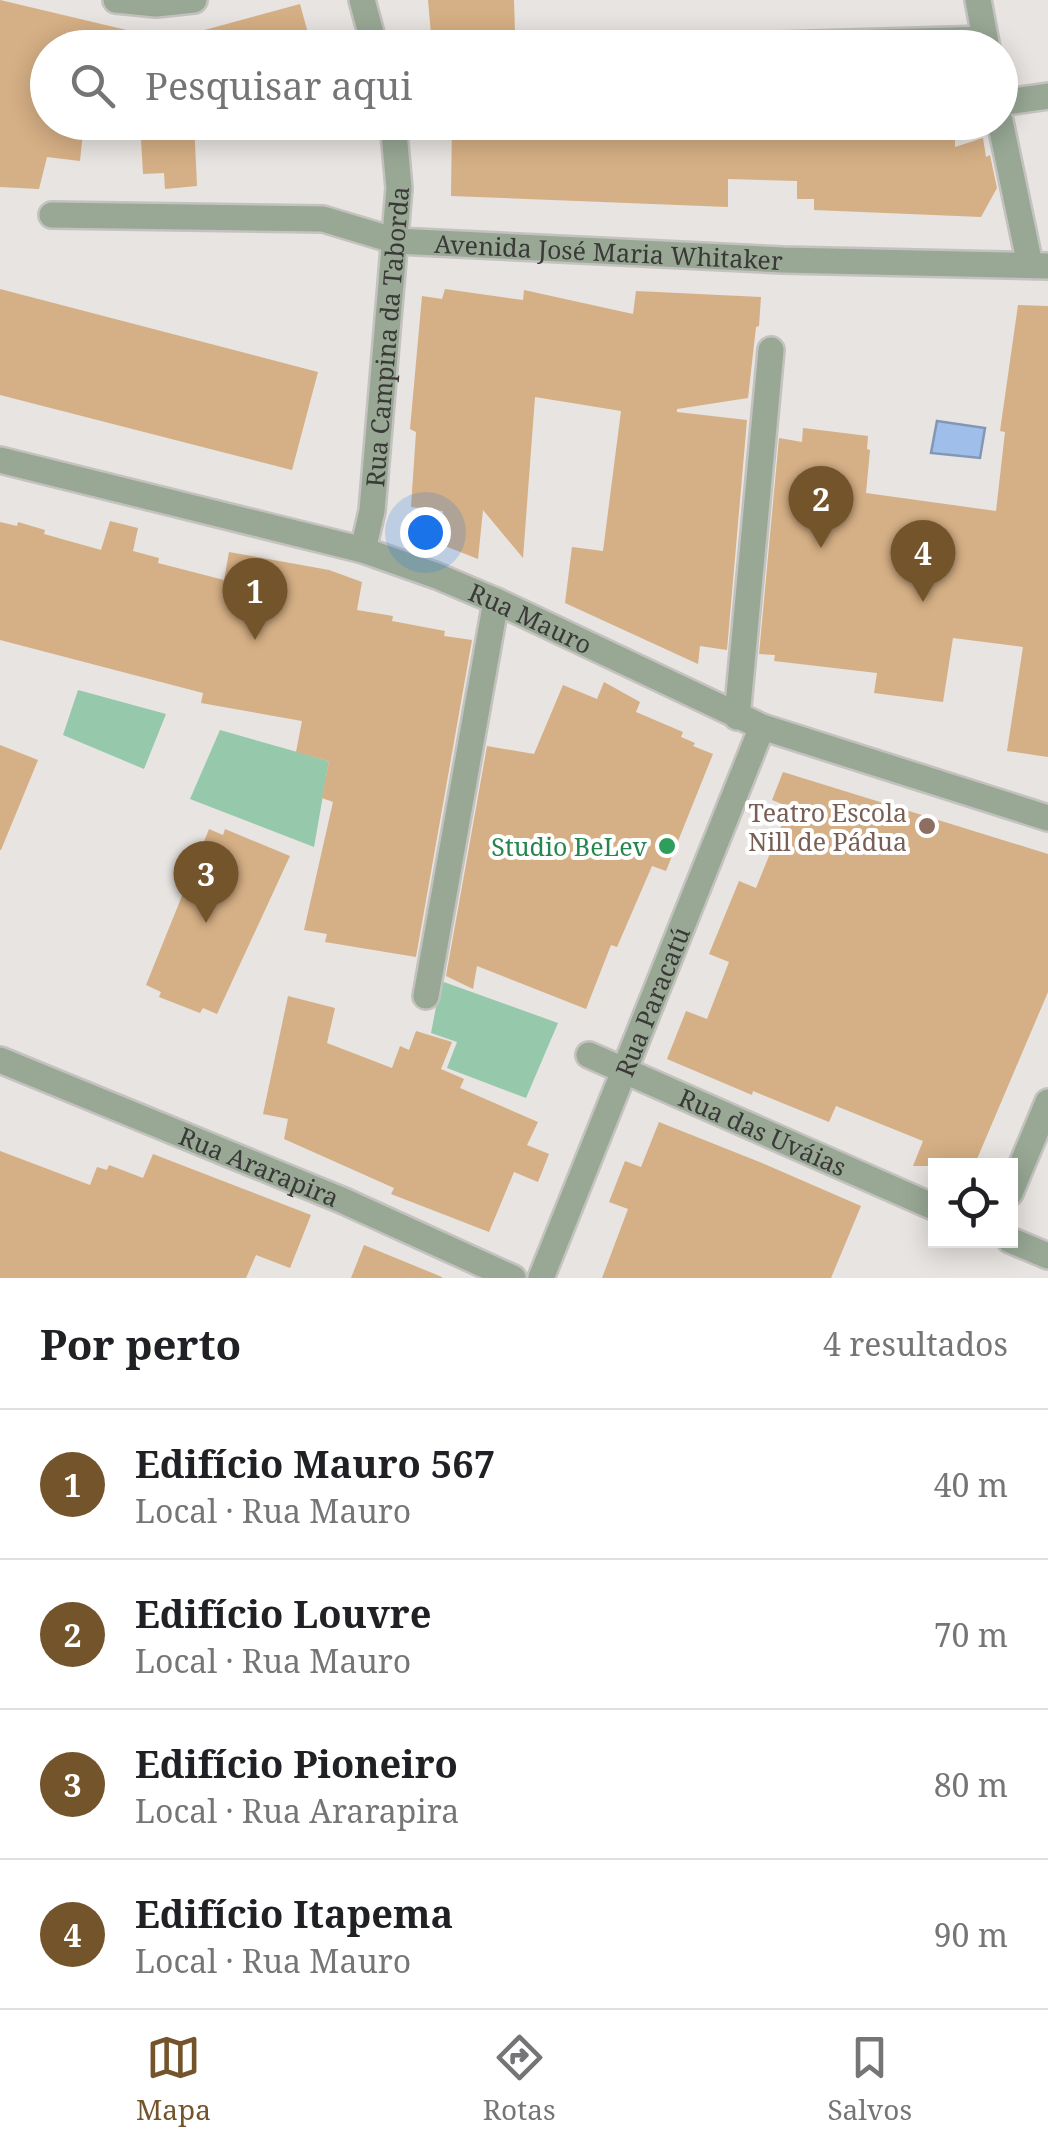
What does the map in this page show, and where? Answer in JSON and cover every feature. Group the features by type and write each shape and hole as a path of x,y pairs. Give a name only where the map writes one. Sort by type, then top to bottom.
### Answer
{"street":[{"path":"116,0 156,4 194,0"},
{"path":"362,0 371,30"},
{"path":"978,0 984,30"},
{"path":"1018,100 1048,96"},
{"name":"Rua Campina da Taborda","path":"363,550 372,511 396,241 399,188 394,140"},
{"path":"1005,140 1039,266"},
{"name":"Avenida José Maria Whitaker","path":"52,215 323,219 396,241 784,260 1039,266"},
{"path":"737,717 770,350"},
{"name":"Rua Mauro","path":"0,460 363,550 496,600 762,728 1048,818"},
{"path":"426,996 496,600"},
{"name":"Rua Paracatú","path":"541,1278 762,728"},
{"name":"Rua das Uváias","path":"589,1055 928,1205"},
{"name":"Rua Ararapira","path":"0,1060 344,1201 513,1278"},
{"path":"1018,1174 1048,1102"},
{"path":"1018,1243 1048,1256"}],"green space":[{"path":"78,690 166,714 144,769 63,735"},
{"path":"220,730 329,761 314,847 190,799"},
{"path":"441,981 558,1023 526,1098 447,1068 457,1042 431,1033"}],"water":[{"path":"937,421 985,428 980,458 931,453"}],"building":[{"path":"0,0 127,30 30,30 30,140 82,140 80,161 47,157 39,189 0,187"},
{"path":"428,0 514,0 515,30 431,30"},
{"path":"300,4 307,30 204,30"},
{"path":"141,140 195,140 197,186 165,189 164,173 143,174"},
{"path":"452,140 955,140 955,147 983,140 997,188 981,217 814,210 814,199 797,199 797,181 728,179 728,207 451,196"},
{"path":"0,289 318,372 292,470 0,395"},
{"path":"445,289 523,300 524,290 633,314 636,291 761,297 748,398 677,409 747,420 727,650 700,646 698,664 565,603 572,547 603,551 621,411 535,397 523,558 483,510 478,559 440,544 443,511 411,507 416,432 410,429 422,296 442,299"},
{"path":"1018,305 1048,306 1048,757 1007,751 1023,647 953,638 943,702 874,693 877,673 774,661 775,655 759,654 779,438 802,442 803,428 868,436 866,493 996,511 1005,432 1000,431"},
{"path":"110,521 138,528 133,551 159,558 158,563 224,580 229,552 329,570 362,582 357,610 393,616 392,621 472,640 416,957 325,942 327,934 304,930 333,802 322,798 329,761 296,752 302,721 201,703 203,693 0,640 0,522 17,526 18,522 45,530 44,534 101,550"},
{"path":"604,682 640,702 636,712 683,732 681,737 695,743 693,746 713,754 666,871 652,866 617,947 611,945 586,1009 477,966 473,989 446,976 487,746 534,754 563,685 597,699"},
{"path":"0,745 38,760 1,850 0,850"},
{"path":"783,772 1048,854 1048,992 977,1158 928,1158 928,1166 913,1166 923,1141 836,1106 829,1122 667,1059 686,1011 707,1019 729,962 709,954 739,881 756,888 789,807 772,800"},
{"path":"209,829 223,835 225,829 290,856 217,1014 203,1008 200,1013 159,997 161,992 146,985"},
{"path":"288,996 335,1008 327,1043 392,1068 400,1046 409,1050 416,1031 452,1042 441,1069 464,1079 460,1088 538,1122 527,1145 549,1154 538,1182 514,1172 489,1232 391,1194 394,1188 284,1139 288,1119 263,1114"},
{"path":"659,1122 861,1206 831,1278 602,1278 628,1209 609,1202 625,1161 641,1167"},
{"path":"0,1151 90,1185 97,1167 107,1170 109,1165 143,1178 153,1154 311,1215 290,1268 256,1255 246,1278 0,1278"},
{"path":"364,1245 442,1277 442,1278 351,1278"}],"place":[{"name":"Edifício Louvre","path":"821,548"},
{"name":"Edifício Itapema","path":"923,602"},
{"name":"Edifício Mauro 567","path":"255,640"},
{"name":"Teatro Escola Nill de Pádua","path":"927,826"},
{"name":"Studio BeLev","path":"667,846"},
{"name":"Edifício Pioneiro","path":"206,923"}]}
